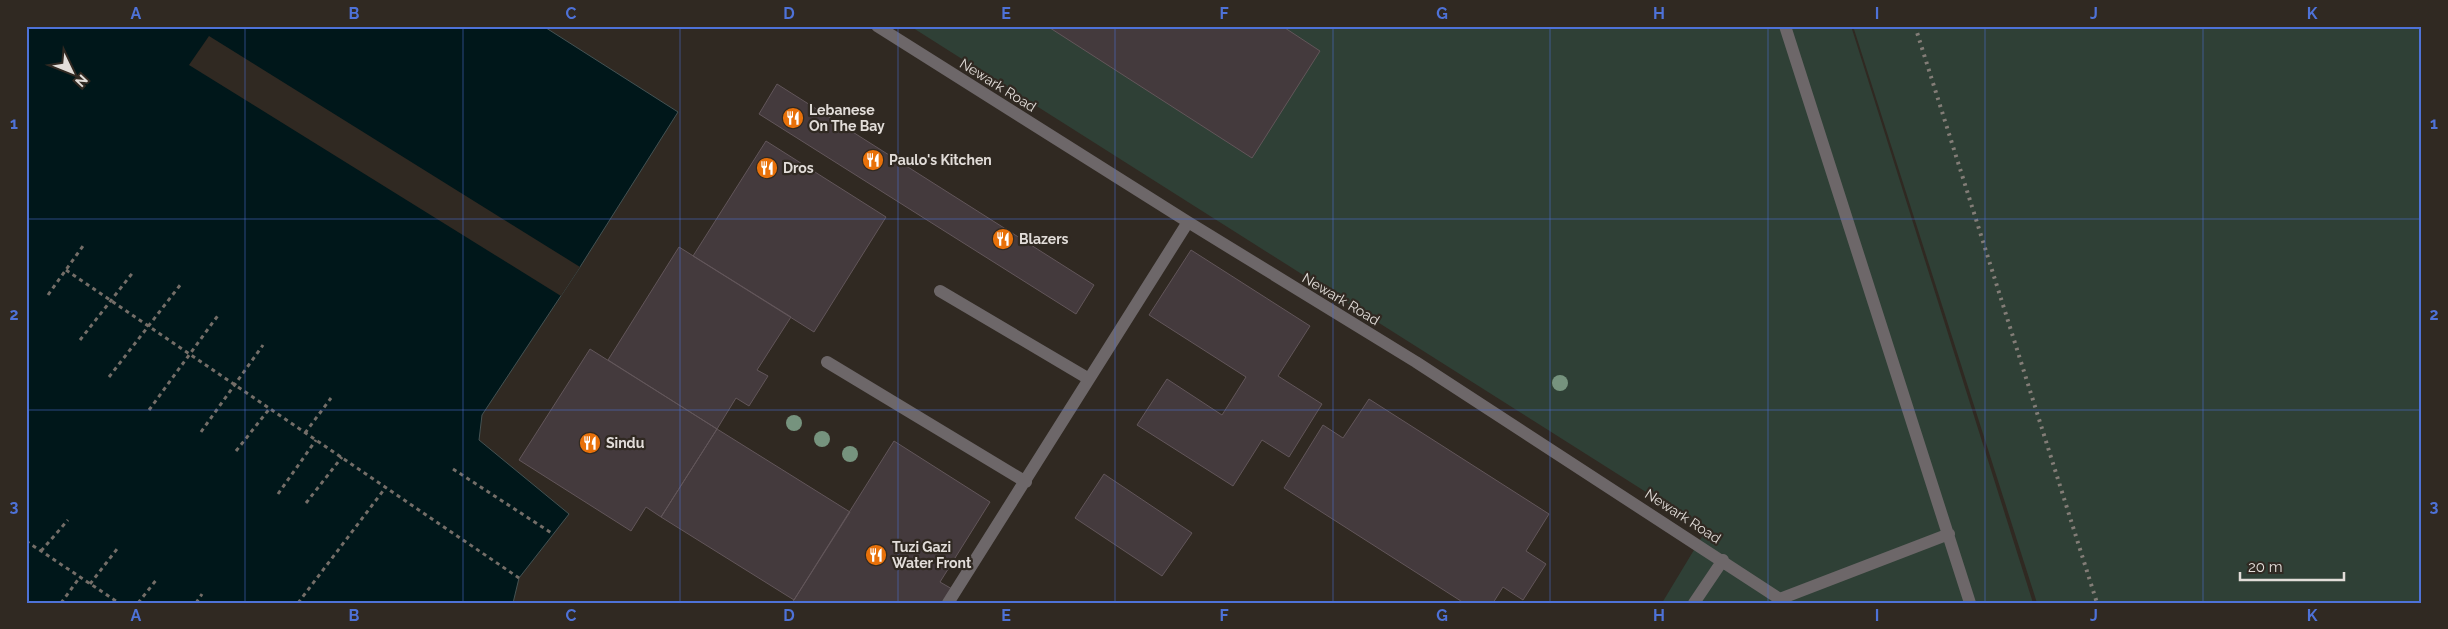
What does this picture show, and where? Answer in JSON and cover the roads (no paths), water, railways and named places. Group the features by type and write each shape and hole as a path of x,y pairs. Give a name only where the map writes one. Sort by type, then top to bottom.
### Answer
{"street":[{"name":"Newark Road","path":"877,26 1188,222 1416,362 1723,560 1783,601"},
{"path":"1786,26 1970,603"},
{"path":"948,603 1026,482 1188,222"},
{"path":"940,291 1089,379"},
{"path":"827,362 1026,482"},
{"path":"1783,601 1949,534"},
{"path":"1694,603 1723,560"}],"water":[{"path":"26,26 543,26 678,112 580,267 482,415 479,440 569,514 519,578 513,603 26,603"}],"railway":[{"path":"1915,26 2097,603"}],"place":[{"name":"Lebanese On The Bay","path":"793,118"},
{"name":"Paulo's Kitchen","path":"873,160"},
{"name":"Dros","path":"767,168"},
{"name":"Blazers","path":"1003,239"},
{"name":"Sindu","path":"590,443"},
{"name":"Tuzi Gazi Water Front","path":"876,555"}]}
